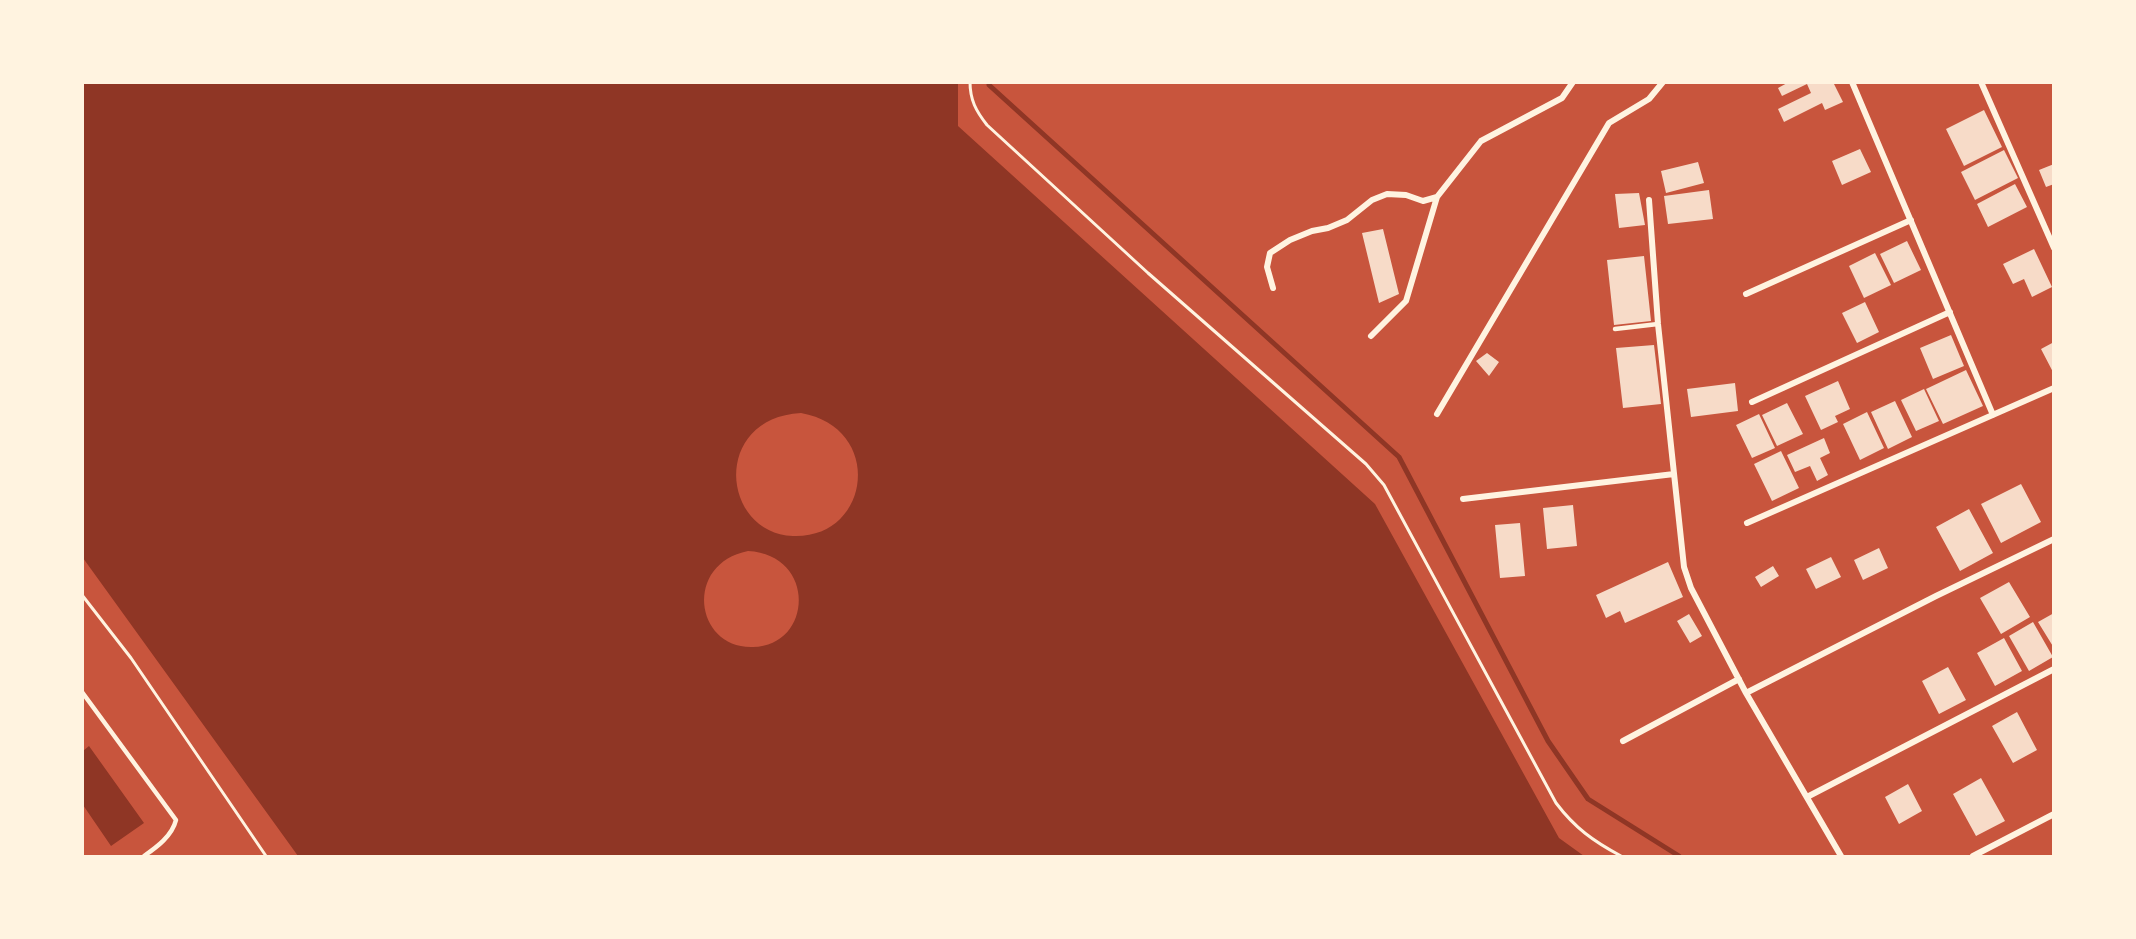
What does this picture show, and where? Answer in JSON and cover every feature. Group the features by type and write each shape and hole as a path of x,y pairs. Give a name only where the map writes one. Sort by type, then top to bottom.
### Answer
{"street":[{"path":"1371,336 1406,301 1437,197 1481,141 1562,98 1573,82"},
{"path":"1437,414 1609,123 1649,99 1663,82"},
{"path":"1852,82 1993,415"},
{"path":"1981,82 2054,248"},
{"path":"1273,288 1267,267 1270,253 1290,240 1347,220 1372,201 1387,194 1406,195 1423,201 1437,197"},
{"path":"1649,200 1658,324 1684,567 1691,588 1746,693 1841,856"},
{"path":"1746,294 1911,220"},
{"path":"1752,402 1950,312"},
{"path":"1747,523 2054,388"},
{"path":"1463,499 1674,474"},
{"path":"1746,693 1935,596 2054,539"},
{"path":"1807,797 2054,669"},
{"path":"1623,741 1739,679"},
{"path":"1973,856 2054,814"}],"lane":[{"path":"1615,329 1658,324"},
{"path":"82,692 176,820 165,839 144,856"}],"path":[{"path":"970,82 970,93 976,110 987,125 1148,273 1376,475 1390,495 1556,802 1570,821 1583,833 1621,856"},
{"path":"82,595 131,658 266,856"}],"shaded area":[{"path":"82,83 958,83 958,126 1375,504 1559,838 1584,856 298,856 83,558","holes":["801,413 828,423 846,439 856,459 858,481 852,502 839,520 819,532 793,536 769,530 751,516 740,497 736,475 740,453 752,434 772,420","748,551 770,556 786,568 796,583 799,600 796,617 787,632 773,643 753,647 733,644 719,635 709,621 704,605 706,588 713,572 727,559"]},
{"path":"89,746 144,823 111,846 83,805 83,751"}],"building":[{"path":"1789,82 1833,82 1843,102 1825,110 1822,103 1784,122 1778,109 1811,93 1807,84 1782,96 1778,88"},
{"path":"1984,110 2002,147 1964,166 1946,129"},
{"path":"1860,149 1871,172 1842,185 1832,161"},
{"path":"2004,150 2018,178 1975,200 1961,172"},
{"path":"1698,162 1704,183 1666,193 1661,171"},
{"path":"2054,164 2054,184 2046,187 2039,170"},
{"path":"2015,184 2027,207 1988,227 1977,204"},
{"path":"1709,190 1713,219 1668,224 1664,196"},
{"path":"1639,193 1645,225 1619,228 1615,194"},
{"path":"1383,229 1399,294 1379,303 1362,233"},
{"path":"1907,241 1921,270 1894,283 1880,254"},
{"path":"2034,249 2052,287 2032,297 2024,279 2013,284 2003,264"},
{"path":"1875,253 1891,285 1864,298 1849,266"},
{"path":"1644,256 1651,321 1614,325 1607,260"},
{"path":"1865,302 1879,332 1857,343 1842,313"},
{"path":"1951,335 1964,366 1933,379 1920,348"},
{"path":"2054,342 2054,374 2041,349"},
{"path":"1654,345 1661,404 1623,408 1616,348"},
{"path":"1487,353 1499,362 1489,376 1476,361"},
{"path":"1966,370 1983,406 1943,424 1926,389"},
{"path":"1838,381 1850,409 1835,416 1838,422 1821,430 1805,396"},
{"path":"1735,383 1738,411 1691,417 1687,389"},
{"path":"1924,389 1939,421 1916,431 1901,400"},
{"path":"1895,401 1912,437 1888,449 1871,412"},
{"path":"1787,403 1803,434 1777,446 1762,415"},
{"path":"1867,412 1884,448 1860,460 1843,424"},
{"path":"1759,414 1775,448 1752,458 1736,425"},
{"path":"1824,438 1830,453 1820,458 1828,475 1817,481 1810,466 1795,472 1787,455"},
{"path":"1781,451 1799,488 1772,501 1754,464"},
{"path":"2021,484 2041,522 2001,543 1981,504"},
{"path":"1573,505 1577,546 1547,549 1543,508"},
{"path":"1969,509 1993,553 1960,571 1936,527"},
{"path":"1520,523 1525,576 1500,578 1495,525"},
{"path":"1879,548 1888,568 1863,580 1854,560"},
{"path":"1831,557 1841,577 1816,589 1806,569"},
{"path":"1668,562 1683,597 1625,623 1620,611 1606,618 1596,595"},
{"path":"1773,566 1779,576 1761,587 1755,577"},
{"path":"2009,582 2030,617 2001,634 1980,598"},
{"path":"2054,613 2054,648 2038,622"},
{"path":"1689,614 1702,636 1690,643 1677,621"},
{"path":"2033,622 2053,657 2029,671 2009,636"},
{"path":"2004,638 2022,671 1995,686 1977,653"},
{"path":"1948,667 1966,700 1939,714 1922,681"},
{"path":"2017,712 2037,750 2013,763 1992,726"},
{"path":"1981,778 2005,821 1976,836 1953,794"},
{"path":"1908,784 1922,811 1899,824 1885,797"}],"waterway":[{"path":"989,82 989,85 1399,457 1548,741 1588,799 1679,856"}]}
